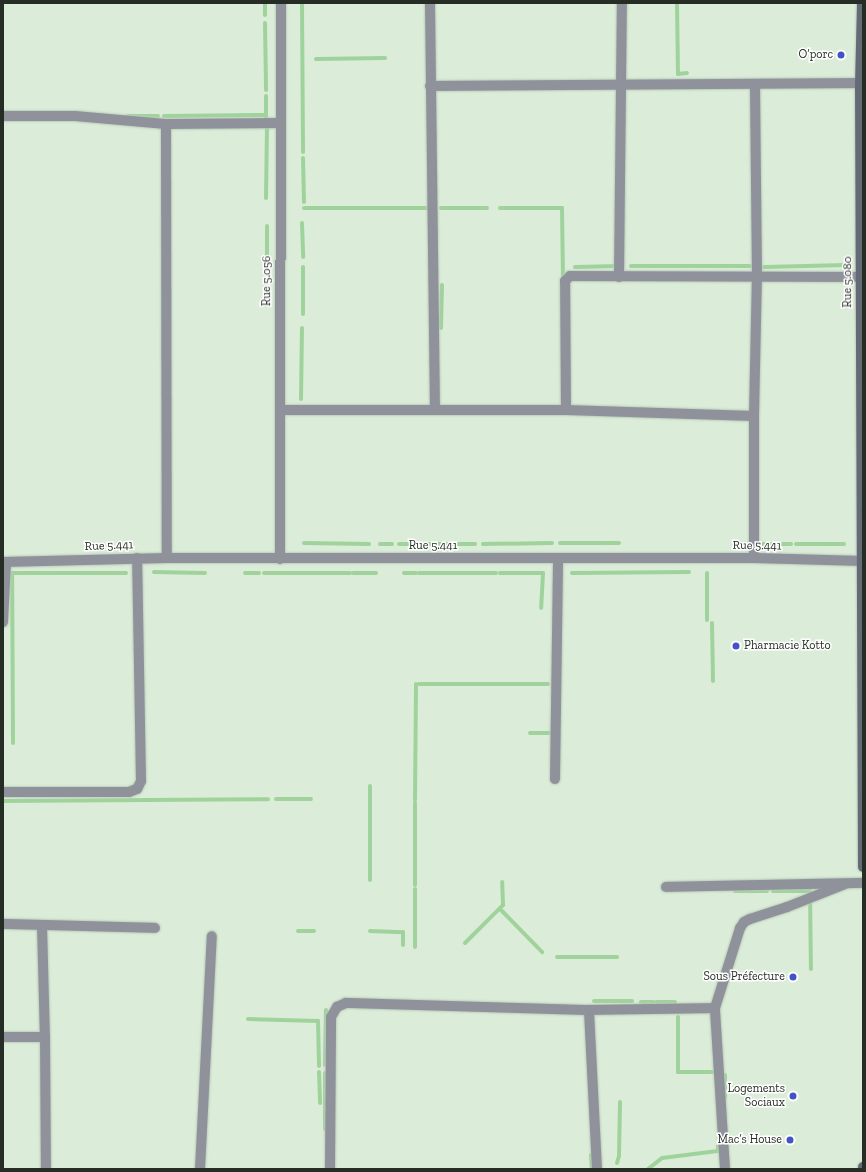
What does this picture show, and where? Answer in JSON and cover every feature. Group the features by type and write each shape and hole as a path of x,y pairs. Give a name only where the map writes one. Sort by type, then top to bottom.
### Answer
{"main road":[{"name":"Rue 5.080","path":"862,3 860,83 860,277 863,561 863,867"}],"street":[{"name":"Rue 5.056","path":"280,559 281,3"},
{"path":"430,3 435,410"},
{"path":"619,277 622,3"},
{"path":"430,86 755,85 860,83"},
{"path":"754,558 756,277 755,85"},
{"path":"3,116 75,116 166,124 280,123"},
{"path":"166,124 167,558"},
{"path":"566,410 565,281 570,276 860,277"},
{"path":"280,410 566,410 754,416"},
{"path":"3,792 129,792 137,789 141,781 137,558"},
{"name":"Rue 5.441","path":"4,562 137,558 754,558 863,561"},
{"path":"555,778 558,558"},
{"path":"3,622 4,562"},
{"path":"666,887 863,883"},
{"path":"725,1169 715,1008 740,928 744,922 845,884"},
{"path":"3,924 156,928"},
{"path":"42,925 46,1169"},
{"path":"200,1169 212,936"},
{"path":"330,1169 331,1017 337,1007 346,1003 589,1010 715,1008"},
{"path":"589,1010 597,1169"},
{"path":"3,1037 45,1037"}],"waterway":[{"path":"265,3 265,15"},
{"path":"302,3 303,152"},
{"path":"677,3 678,74 687,73"},
{"path":"265,23 266,90"},
{"path":"316,59 385,58"},
{"path":"266,96 266,121"},
{"path":"164,116 264,115"},
{"path":"128,116 158,116"},
{"path":"266,198 267,128"},
{"path":"303,158 304,202"},
{"path":"304,208 432,208"},
{"path":"441,208 487,208"},
{"path":"500,208 562,208 563,280"},
{"path":"302,223 303,257"},
{"path":"267,226 267,255"},
{"path":"764,267 847,265"},
{"path":"575,267 619,266"},
{"path":"631,266 750,266"},
{"path":"303,267 303,314"},
{"path":"441,328 442,285"},
{"path":"301,399 302,328"},
{"path":"304,543 369,544"},
{"path":"483,544 552,543"},
{"path":"560,543 603,543"},
{"path":"605,543 619,543"},
{"path":"380,544 392,544"},
{"path":"399,544 475,544"},
{"path":"761,544 791,544"},
{"path":"796,544 844,544"},
{"path":"154,572 205,573"},
{"path":"572,573 689,572"},
{"path":"13,743 12,573 126,573"},
{"path":"245,573 259,573"},
{"path":"264,573 350,573"},
{"path":"353,573 376,573"},
{"path":"404,573 416,573"},
{"path":"419,573 496,573"},
{"path":"500,573 543,573 541,608"},
{"path":"707,573 707,620"},
{"path":"712,623 713,681"},
{"path":"415,800 416,684"},
{"path":"419,684 548,684"},
{"path":"530,733 554,733"},
{"path":"370,786 370,880"},
{"path":"3,801 268,799"},
{"path":"276,799 311,799"},
{"path":"415,803 415,885"},
{"path":"465,943 503,905 502,882"},
{"path":"415,889 415,947"},
{"path":"735,891 767,891"},
{"path":"773,891 810,891 811,969"},
{"path":"501,910 542,952"},
{"path":"298,931 314,931"},
{"path":"370,931 403,932 403,945"},
{"path":"557,957 617,957"},
{"path":"594,1001 632,1001"},
{"path":"641,1002 653,1002"},
{"path":"656,1002 675,1002"},
{"path":"325,1065 326,1010"},
{"path":"678,1017 678,1072 719,1072"},
{"path":"248,1019 318,1021 319,1066"},
{"path":"319,1072 320,1103"},
{"path":"325,1073 325,1129"},
{"path":"725,1075 725,1097"},
{"path":"617,1163 619,1156 620,1102"},
{"path":"648,1169 662,1158 718,1151 718,1146"},
{"path":"591,1155 592,1169"}],"place":[{"name":"O’porc","path":"841,55"},
{"name":"Pharmacie Kotto","path":"736,646"},
{"name":"Sous Préfecture","path":"793,977"},
{"name":"Logements Sociaux","path":"793,1096"},
{"name":"Mac’s House","path":"790,1140"}]}
